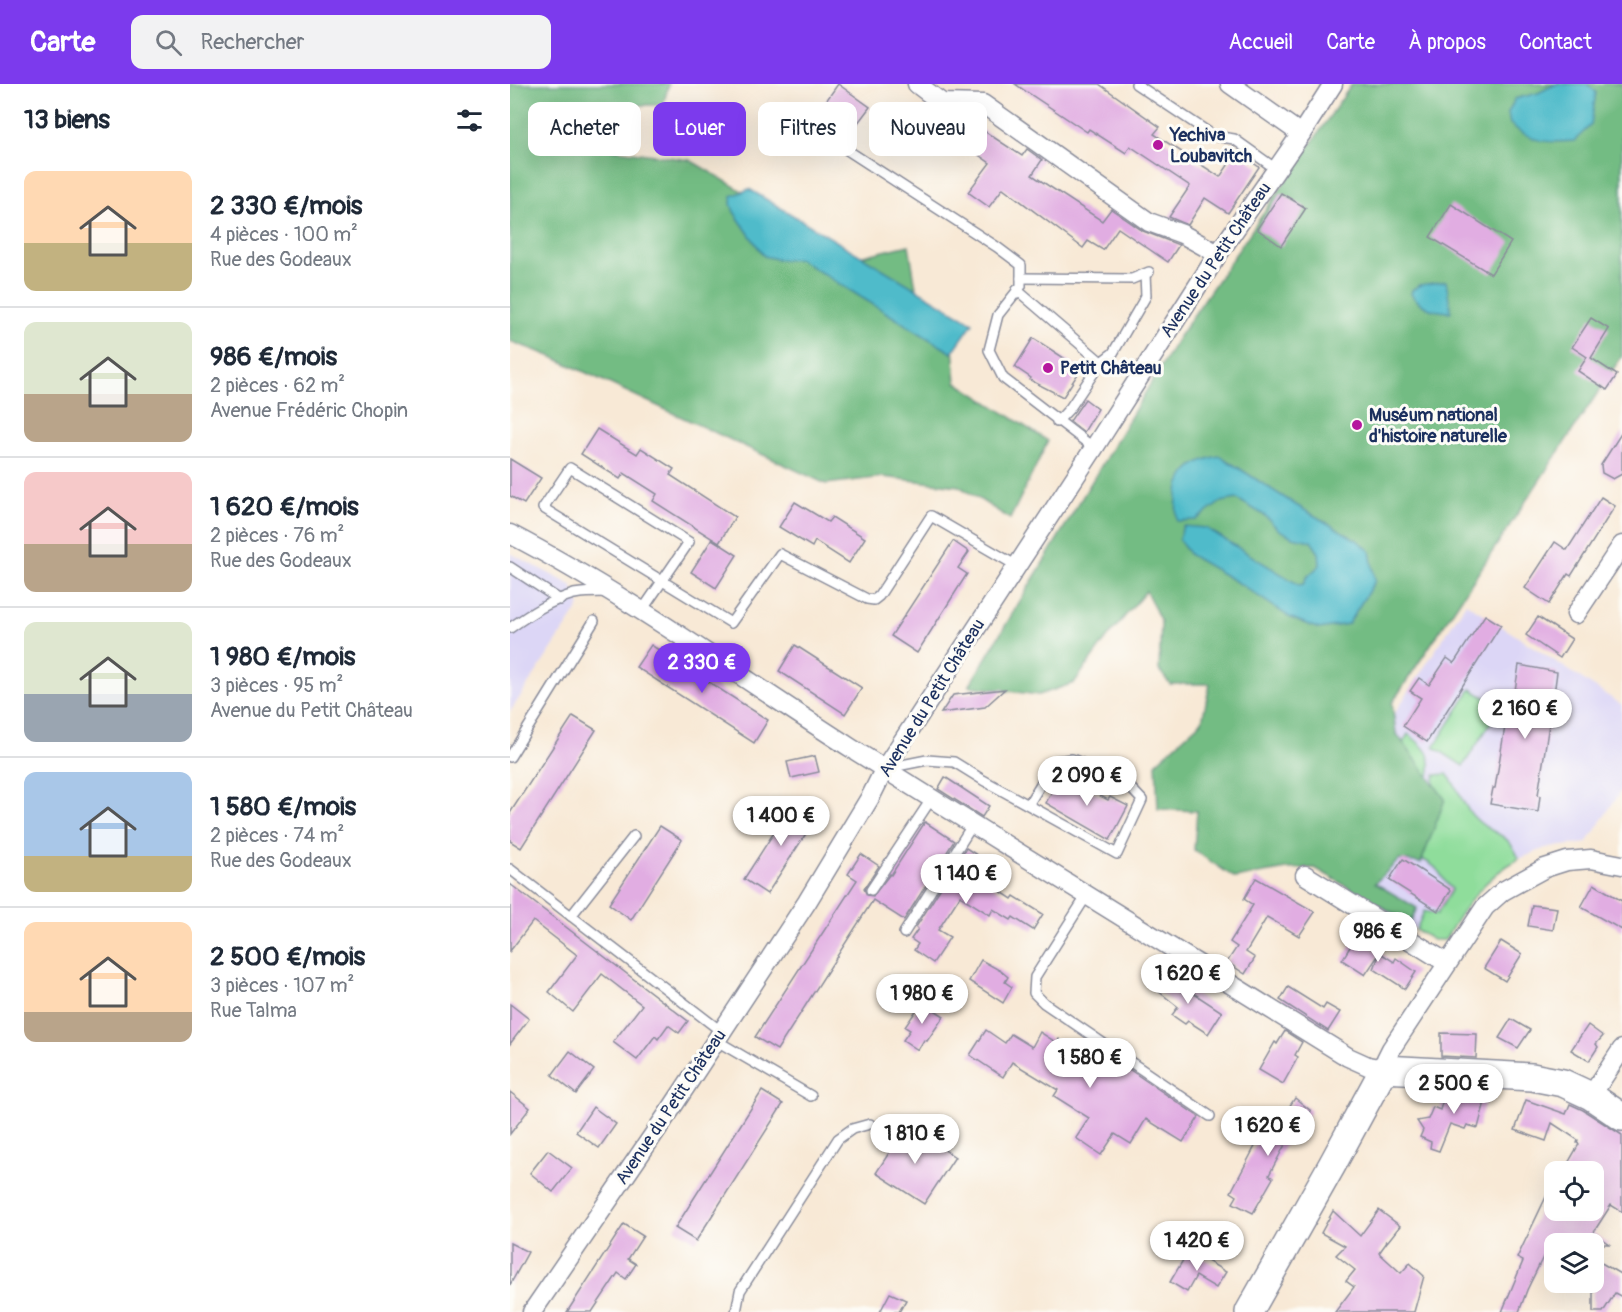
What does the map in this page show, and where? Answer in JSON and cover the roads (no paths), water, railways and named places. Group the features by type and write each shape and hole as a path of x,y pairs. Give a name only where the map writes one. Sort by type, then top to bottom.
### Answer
{"main road":[{"path":"1249,1312 1384,1069 1533,1077 1563,1083 1591,1096 1622,1117"}],"street":[{"path":"917,84 942,103 983,104 1149,222 1182,234 1218,254"},
{"path":"1230,84 1301,134"},
{"name":"Avenue du Petit Château","path":"532,1312 719,1037 813,893 871,796 885,768 1218,254 1333,84"},
{"path":"510,534 610,591 973,824 1348,1057 1368,1066 1384,1069 1391,1049 1447,963 1485,907 1503,891 1545,868 1567,861 1591,859 1622,864"},
{"path":"1576,614 1622,545"},
{"path":"1305,875 1447,963"},
{"path":"1591,1096 1622,1049"}],"lane":[{"path":"1136,84 1214,136 1234,139 1276,169"},
{"path":"856,156 1021,265 1021,286 998,315 989,350 1002,378 1094,448"},
{"path":"1021,278 1132,279 1148,272 1146,296 1113,353 1101,362 1070,408 1057,422"},
{"path":"1017,290 1101,362"},
{"path":"641,612 663,581 689,542 570,468 543,508 663,581 731,623 780,554 867,599 874,600 879,596 931,516 1017,566"},
{"path":"510,567 560,600"},
{"path":"510,628 539,607 575,594 610,591"},
{"path":"510,756 594,621"},
{"path":"885,768 927,760 954,762 1028,805 1117,854 1142,800 1124,782 1072,759 1055,760 1028,805"},
{"path":"871,890 932,798"},
{"path":"904,933 973,824"},
{"path":"571,916 634,836"},
{"path":"510,869 719,1037 811,1096"},
{"path":"1087,895 1035,978 1034,993 1044,1003 1210,1116"},
{"path":"736,1312 740,1292 838,1139 852,1129 870,1124"}],"water":[{"path":"1556,84 1587,84 1596,92 1591,125 1574,141 1540,140 1526,135 1510,124 1508,113 1515,99 1538,93"},
{"path":"749,189 973,323 952,353 799,259 781,260 764,256 731,204 732,196"},
{"path":"1446,281 1451,312 1428,308 1411,294 1412,290 1420,285"},
{"path":"1220,456 1296,505 1357,540 1370,551 1375,581 1348,624 1319,629 1291,618 1240,584 1190,555 1179,540 1183,526 1206,528 1299,585 1304,584 1306,578 1320,565 1319,553 1311,541 1293,537 1279,530 1264,515 1237,499 1221,502 1196,520 1177,521 1177,496 1183,477 1196,464"}],"place":[{"name":"Yechiva Loubavitch","path":"1158,145"},
{"name":"Petit Château","path":"1048,368"},
{"name":"Muséum national d'histoire naturelle","path":"1357,425"}]}
